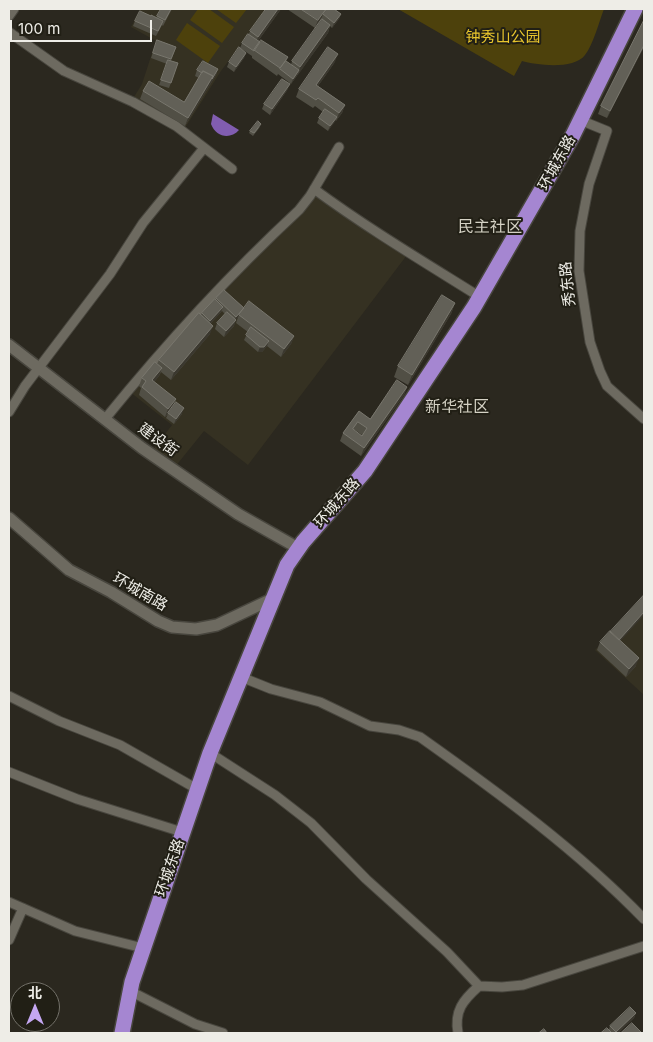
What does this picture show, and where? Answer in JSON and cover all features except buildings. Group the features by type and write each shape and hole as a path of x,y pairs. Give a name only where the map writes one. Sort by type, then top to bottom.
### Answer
{"highway":[{"name":"环城东路","path":"122,1033 130,991 143,948 197,789 287,565 298,548 365,471 480,297 544,188 635,9"}],"street":[{"path":"9,16 14,9"},
{"path":"9,32 64,72 152,112 176,126 232,169"},
{"name":"秀东路","path":"580,120 607,131 589,184 580,231 579,271 590,342 607,386 644,419"},
{"path":"105,420 181,329 246,259 299,210 339,147"},
{"path":"9,412 39,368 96,293 144,223 204,148"},
{"path":"314,189 366,227 402,247 480,297"},
{"name":"建设街","path":"9,344 142,448 238,514 298,548"},
{"name":"环城南路","path":"9,518 69,570 158,622 172,627 196,629 217,625 272,599"},
{"path":"241,677 271,689 328,705 364,724 420,737 558,838 614,888 644,919"},
{"path":"9,696 59,721 127,748 197,789"},
{"path":"210,753 274,795 310,823 366,879 447,952 479,986"},
{"path":"9,772 77,799 182,832"},
{"path":"9,902 76,931 143,948"},
{"path":"9,940 24,908"},
{"path":"458,1033 457,1020 462,1001 479,986 502,987 523,985 644,946"},
{"path":"130,991 195,1024 223,1033"}],"shaded area":[{"path":"141,9 267,9 221,71 185,128 134,97 142,84 156,41 131,27"},
{"path":"213,114 239,130 228,136 216,132 211,124"},
{"path":"315,192 407,255 248,465 204,431 175,467 152,451 172,425 130,392 234,275"},
{"path":"644,596 644,695 595,650"}],"green space":[{"path":"198,9 209,9 234,27 222,43 190,20"},
{"path":"216,9 247,9 236,23"},
{"name":"钟秀山公园","path":"398,9 604,9 591,45 580,60 564,65 536,64 522,61 514,76"},
{"path":"187,23 220,46 208,63 176,40"}],"district":[{"name":"民主社区","path":"490,227"},
{"name":"新华社区","path":"457,407"}]}
